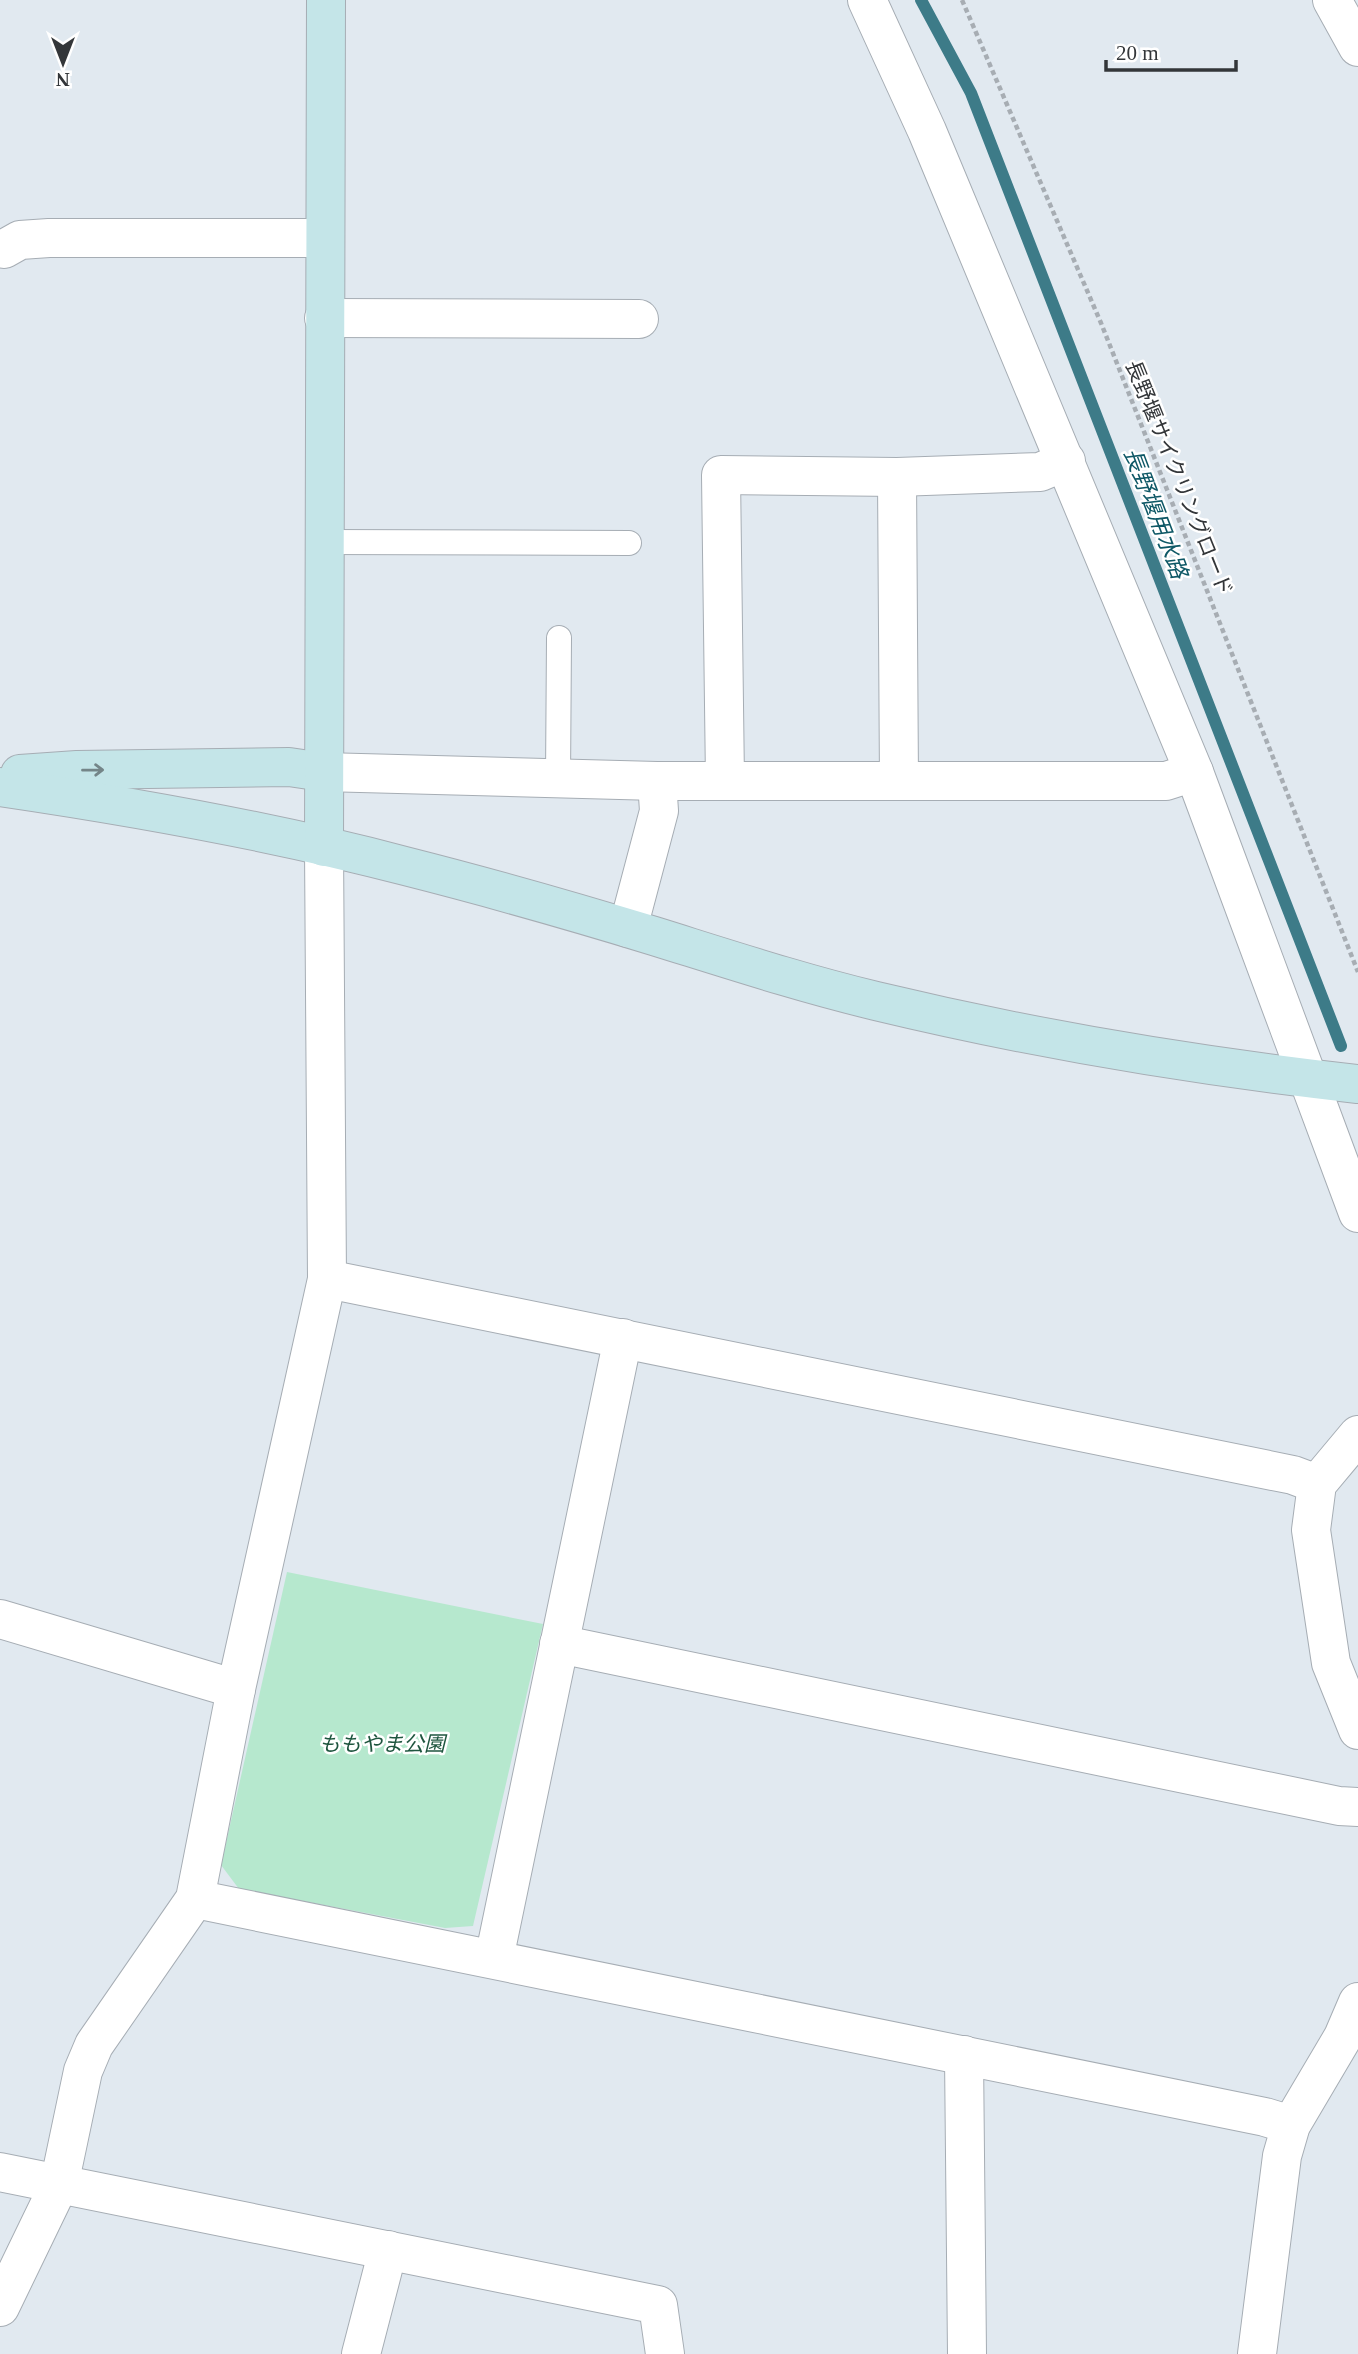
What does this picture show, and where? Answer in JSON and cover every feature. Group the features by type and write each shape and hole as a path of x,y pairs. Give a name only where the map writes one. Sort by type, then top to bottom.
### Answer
{"street":[{"path":"0,2307 59,2185 83,2071 94,2045 195,1899 236,1689 327,1279 323,772 326,0"},
{"path":"867,0 928,131 1194,772 1358,1213"},
{"path":"1332,0 1358,47"},
{"path":"4,249 20,240 49,238 324,238"},
{"path":"324,318 639,319"},
{"path":"725,781 721,475 897,477 1040,472 1066,461"},
{"path":"897,477 899,781"},
{"path":"0,775 77,770 289,767 323,772 657,781 1166,781 1194,772"},
{"path":"628,928 659,811 657,781"},
{"path":"0,787 173,815 404,865 628,928 788,977 974,1023 1180,1062 1358,1084"},
{"path":"327,1279 1293,1475 1317,1484"},
{"path":"494,1959 623,1338"},
{"path":"1358,1435 1317,1484 1311,1530 1331,1663 1358,1730"},
{"path":"0,1619 236,1689"},
{"path":"559,1644 1339,1806 1358,1807"},
{"path":"195,1899 1265,2117 1291,2125"},
{"path":"1257,2354 1282,2156 1291,2125 1343,2037 1358,2002"},
{"path":"964,2055 967,2354"},
{"path":"0,2172 658,2305 665,2354"},
{"path":"361,2354 388,2250"}],"lane":[{"path":"323,542 629,543"},
{"path":"558,779 559,638"}],"path":[{"name":"長野堰サイクリングロード","path":"962,0 1101,323 1358,972"}],"green space":[{"name":"ももやま公園","path":"287,1572 543,1624 473,1926 445,1928 239,1889 221,1865"}],"waterway":[{"name":"長野堰用水路","path":"921,0 971,93 1341,1046"}]}
